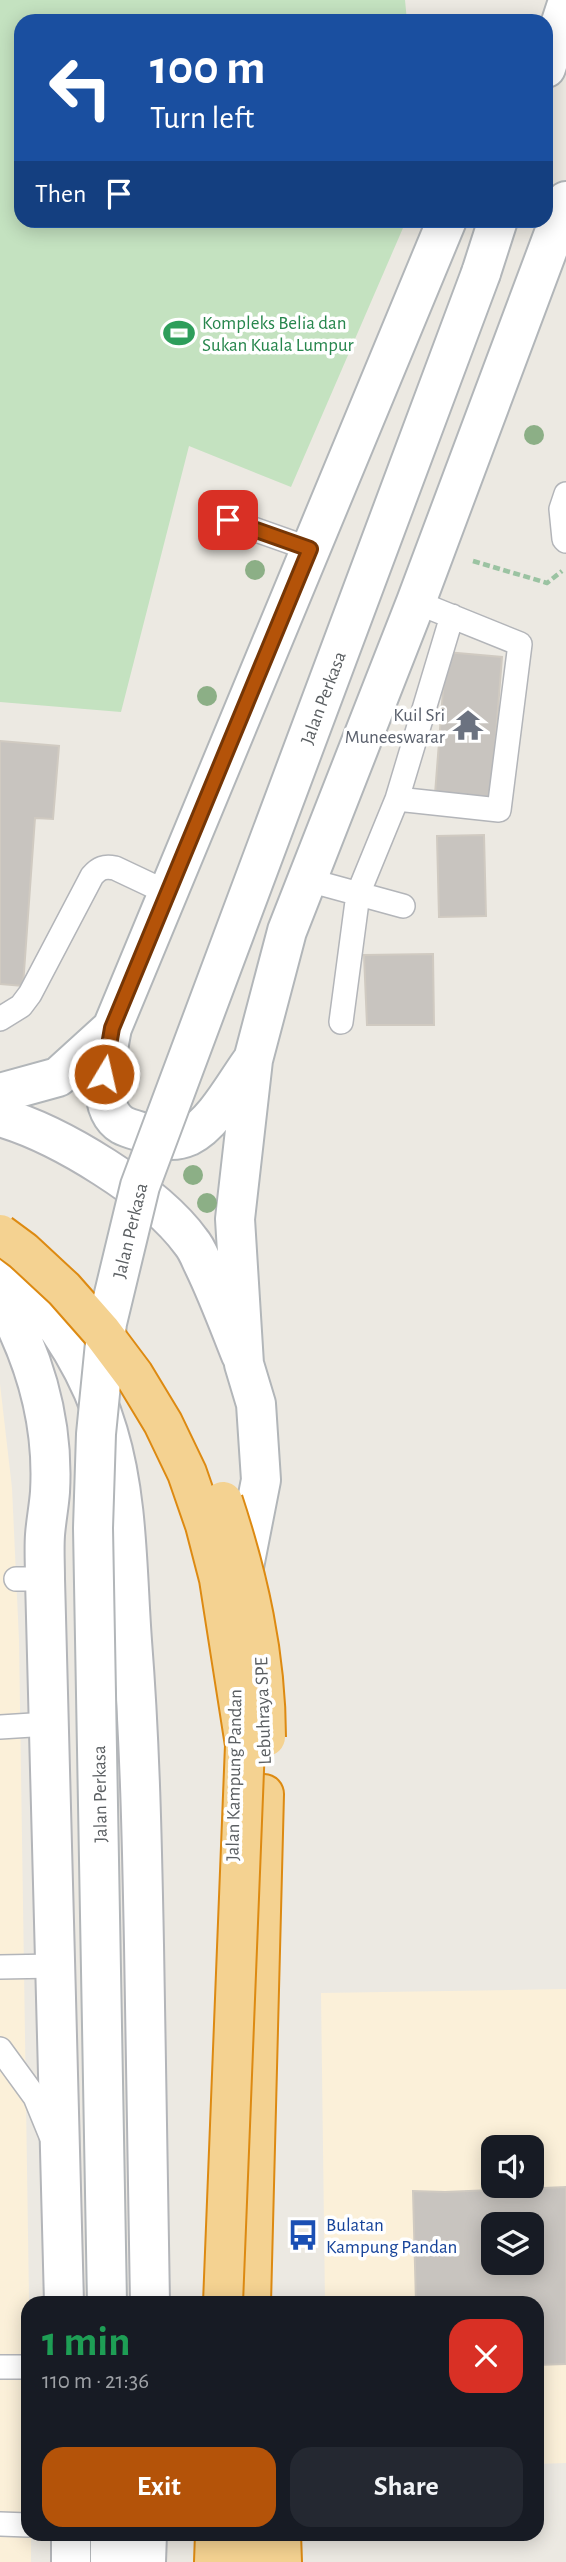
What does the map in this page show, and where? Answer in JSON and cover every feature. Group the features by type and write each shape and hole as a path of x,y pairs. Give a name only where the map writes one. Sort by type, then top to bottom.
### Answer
{"highway":[{"name":"Lebuhraya SPE","path":"0,1204 52,1247 96,1292 134,1338 168,1388 222,1497 254,1613 263,1673 266,1733 252,1807 238,2296"},
{"name":"Lebuhraya SPE","path":"0,1234 64,1289 102,1331 134,1375 156,1411 187,1473 205,1525 219,1579 252,1807 276,2296"},
{"path":"223,2296 252,1807"},
{"path":"251,2296 252,1807"},
{"path":"214,2562 215,2541"},
{"path":"243,2541 243,2562"},
{"path":"281,2541 282,2562"}],"main road":[{"path":"553,42 558,24"},
{"path":"244,1364 235,1219 253,1060 287,931 416,602 566,201"},
{"path":"253,1060 210,1120 190,1136 169,1142 121,1125 111,1112 106,1097 104,1074 112,1028 444,228"},
{"name":"Jalan Perkasa","path":"107,2296 93,1528 96,1434 107,1324 140,1186 481,273 495,228"},
{"path":"0,1093 58,1077 112,1028"},
{"name":"Jalan Kampung Pandan","path":"0,1117 27,1125 129,1185 164,1213 192,1243 211,1280 244,1364 256,1404 261,1480 243,1564 233,1717 230,2040 238,2296"},
{"path":"0,1259 52,1317 94,1391 108,1432 120,1488 140,1733 150,2296"},
{"path":"0,1295 32,1363 44,1405 50,1459 50,1492 45,1535 30,1579 48,1724 64,2296"},
{"path":"71,2541 71,2562"},
{"path":"110,2541 110,2562"},
{"path":"146,2562 147,2541"}],"lane":[{"path":"566,494 561,509 566,541"},
{"path":"228,520 310,549"},
{"path":"397,799 499,810 520,644 416,602"},
{"path":"341,1022 358,894 397,799 452,616"},
{"path":"0,1019 21,1006 30,993 97,869 106,866 115,868 168,893"},
{"path":"307,880 403,906"},
{"path":"0,1727 48,1724"},
{"path":"0,1967 55,1966"},
{"path":"0,2049 35,2097 60,2157"},
{"path":"0,2367 21,2367"},
{"path":"0,2524 21,2525"}],"path":[{"path":"469,560 547,583 566,569"}],"shaded area":[{"path":"0,1384 12,1488 19,1640 29,2296 21,2296 21,2541 31,2541 31,2562 0,2562"},
{"path":"566,1989 566,2463 544,2464 544,2296 325,2296 321,1993"}],"green space":[{"name":"Kompleks Belia dan Sukan Kuala Lumpur","path":"0,0 405,0 406,14 14,14 14,228 403,228 291,487 189,446 121,712 0,702"}],"building":[{"name":"Kuil Sri Muneeswarar","path":"446,652 502,657 491,798 435,794"},
{"path":"0,741 59,746 53,819 35,818 23,986 0,984"},
{"path":"484,835 486,916 439,917 437,836"},
{"path":"433,954 434,1025 367,1025 364,955"},
{"path":"566,2187 566,2364 544,2365 544,2296 416,2296 413,2191 481,2191 481,2198 544,2198 544,2188"}],"place":[{"name":"Kompleks Belia dan Sukan Kuala Lumpur","path":"179,333"},
{"name":"Kuil Sri Muneeswarar","path":"468,725"},
{"name":"Bulatan Kampung Pandan","path":"303,2235"}],"route":[{"path":"104,1074 112,1028 310,549 228,520"}]}
